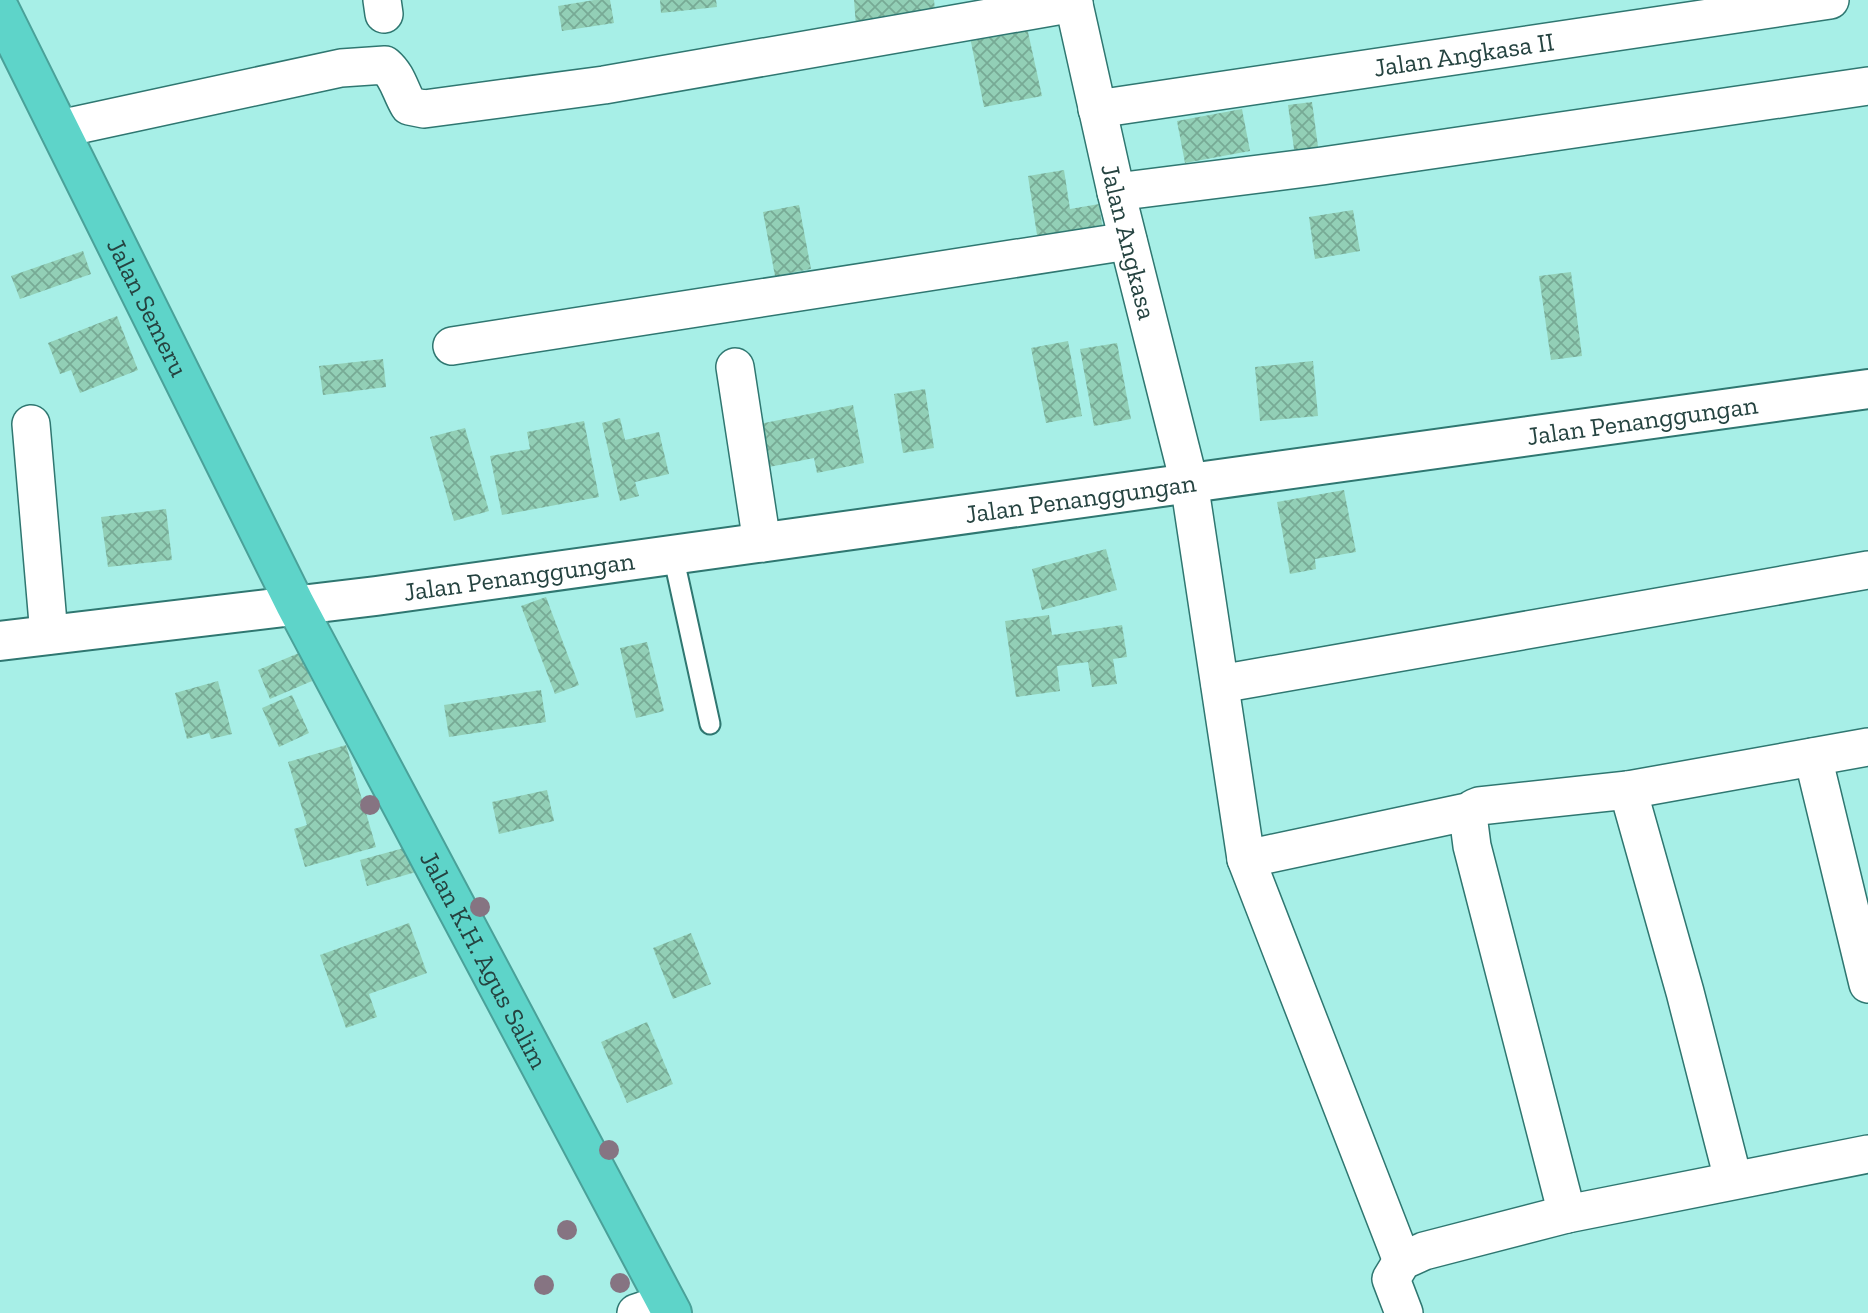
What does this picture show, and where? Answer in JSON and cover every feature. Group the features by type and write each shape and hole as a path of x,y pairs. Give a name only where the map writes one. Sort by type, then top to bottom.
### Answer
{"highway":[{"name":"Jalan Semeru","path":"0,10 295,604"},
{"name":"Jalan K.H. Agus Salim","path":"295,604 658,1310"}],"main road":[{"name":"Jalan Penanggungan","path":"0,641 376,596 1868,389"}],"street":[{"name":"Jalan Angkasa II","path":"1097,109 1830,0"},
{"name":"Jalan Angkasa","path":"1073,1 1128,242 1189,482 1246,859 1402,1261"},
{"path":"59,129 351,67 385,65 396,74 399,90 409,106 424,109 604,85 1073,1"},
{"path":"1116,192 1322,166 1868,86"},
{"path":"452,346 1128,242"},
{"path":"735,367 762,543"},
{"path":"31,424 49,635"},
{"path":"1220,684 1868,570"},
{"path":"1246,859 1471,811 1479,806 1628,790 1868,747"},
{"path":"1813,757 1868,984"},
{"path":"1628,790 1685,992 1733,1180"},
{"path":"1471,811 1468,814 1468,826 1472,846 1567,1214"},
{"path":"1404,1313 1391,1279 1402,1261 1424,1251 1567,1214 1868,1153"}],"lane":[{"path":"673,555 710,724"}],"building":[{"path":"610,0 614,23 562,31 558,6"},
{"path":"660,0 716,0 717,7 661,13"},
{"path":"854,0 934,0 936,20 856,26"},
{"path":"1026,23 1042,96 984,107 969,32"},
{"path":"1312,102 1319,154 1295,156 1288,105"},
{"path":"1242,109 1250,151 1185,163 1177,121"},
{"path":"1064,170 1070,209 1099,204 1104,238 1039,248 1028,176"},
{"path":"799,205 811,269 775,276 763,212"},
{"path":"1353,210 1360,251 1315,259 1309,217"},
{"path":"83,251 91,274 20,299 11,276"},
{"path":"1571,272 1582,356 1551,360 1539,276"},
{"path":"117,316 138,370 80,393 71,370 60,374 48,343"},
{"path":"1068,341 1082,416 1046,423 1031,348"},
{"path":"1117,343 1131,419 1094,426 1080,349"},
{"path":"383,359 386,387 323,395 319,366"},
{"path":"1313,361 1318,416 1260,421 1255,367"},
{"path":"925,389 934,448 903,453 894,394"},
{"path":"853,405 864,463 817,473 814,458 769,467 760,424"},
{"path":"620,418 625,440 659,432 669,474 635,482 639,496 620,501 602,423"},
{"path":"584,421 599,497 502,515 490,456 530,449 527,432"},
{"path":"465,428 489,511 454,521 430,437"},
{"path":"1344,490 1356,552 1315,559 1316,569 1290,574 1277,502"},
{"path":"166,509 172,560 108,567 101,517"},
{"path":"1106,549 1117,590 1042,610 1032,569"},
{"path":"546,597 579,685 555,694 521,606"},
{"path":"1049,615 1052,635 1122,625 1127,657 1113,659 1117,684 1092,687 1088,662 1057,666 1060,691 1016,697 1005,621"},
{"path":"647,642 664,711 636,718 620,648"},
{"path":"299,653 312,681 270,699 258,670"},
{"path":"218,681 232,734 211,739 209,733 187,739 175,693"},
{"path":"541,690 546,722 449,737 444,705"},
{"path":"292,695 309,733 279,747 262,708"},
{"path":"346,745 376,847 305,867 294,829 307,825 288,762"},
{"path":"547,790 554,821 499,834 492,802"},
{"path":"415,845 423,870 367,886 360,860"},
{"path":"409,923 427,973 369,994 377,1017 346,1028 320,955"},
{"path":"691,933 711,984 673,999 653,948"},
{"path":"647,1022 673,1084 627,1103 601,1042"}]}
